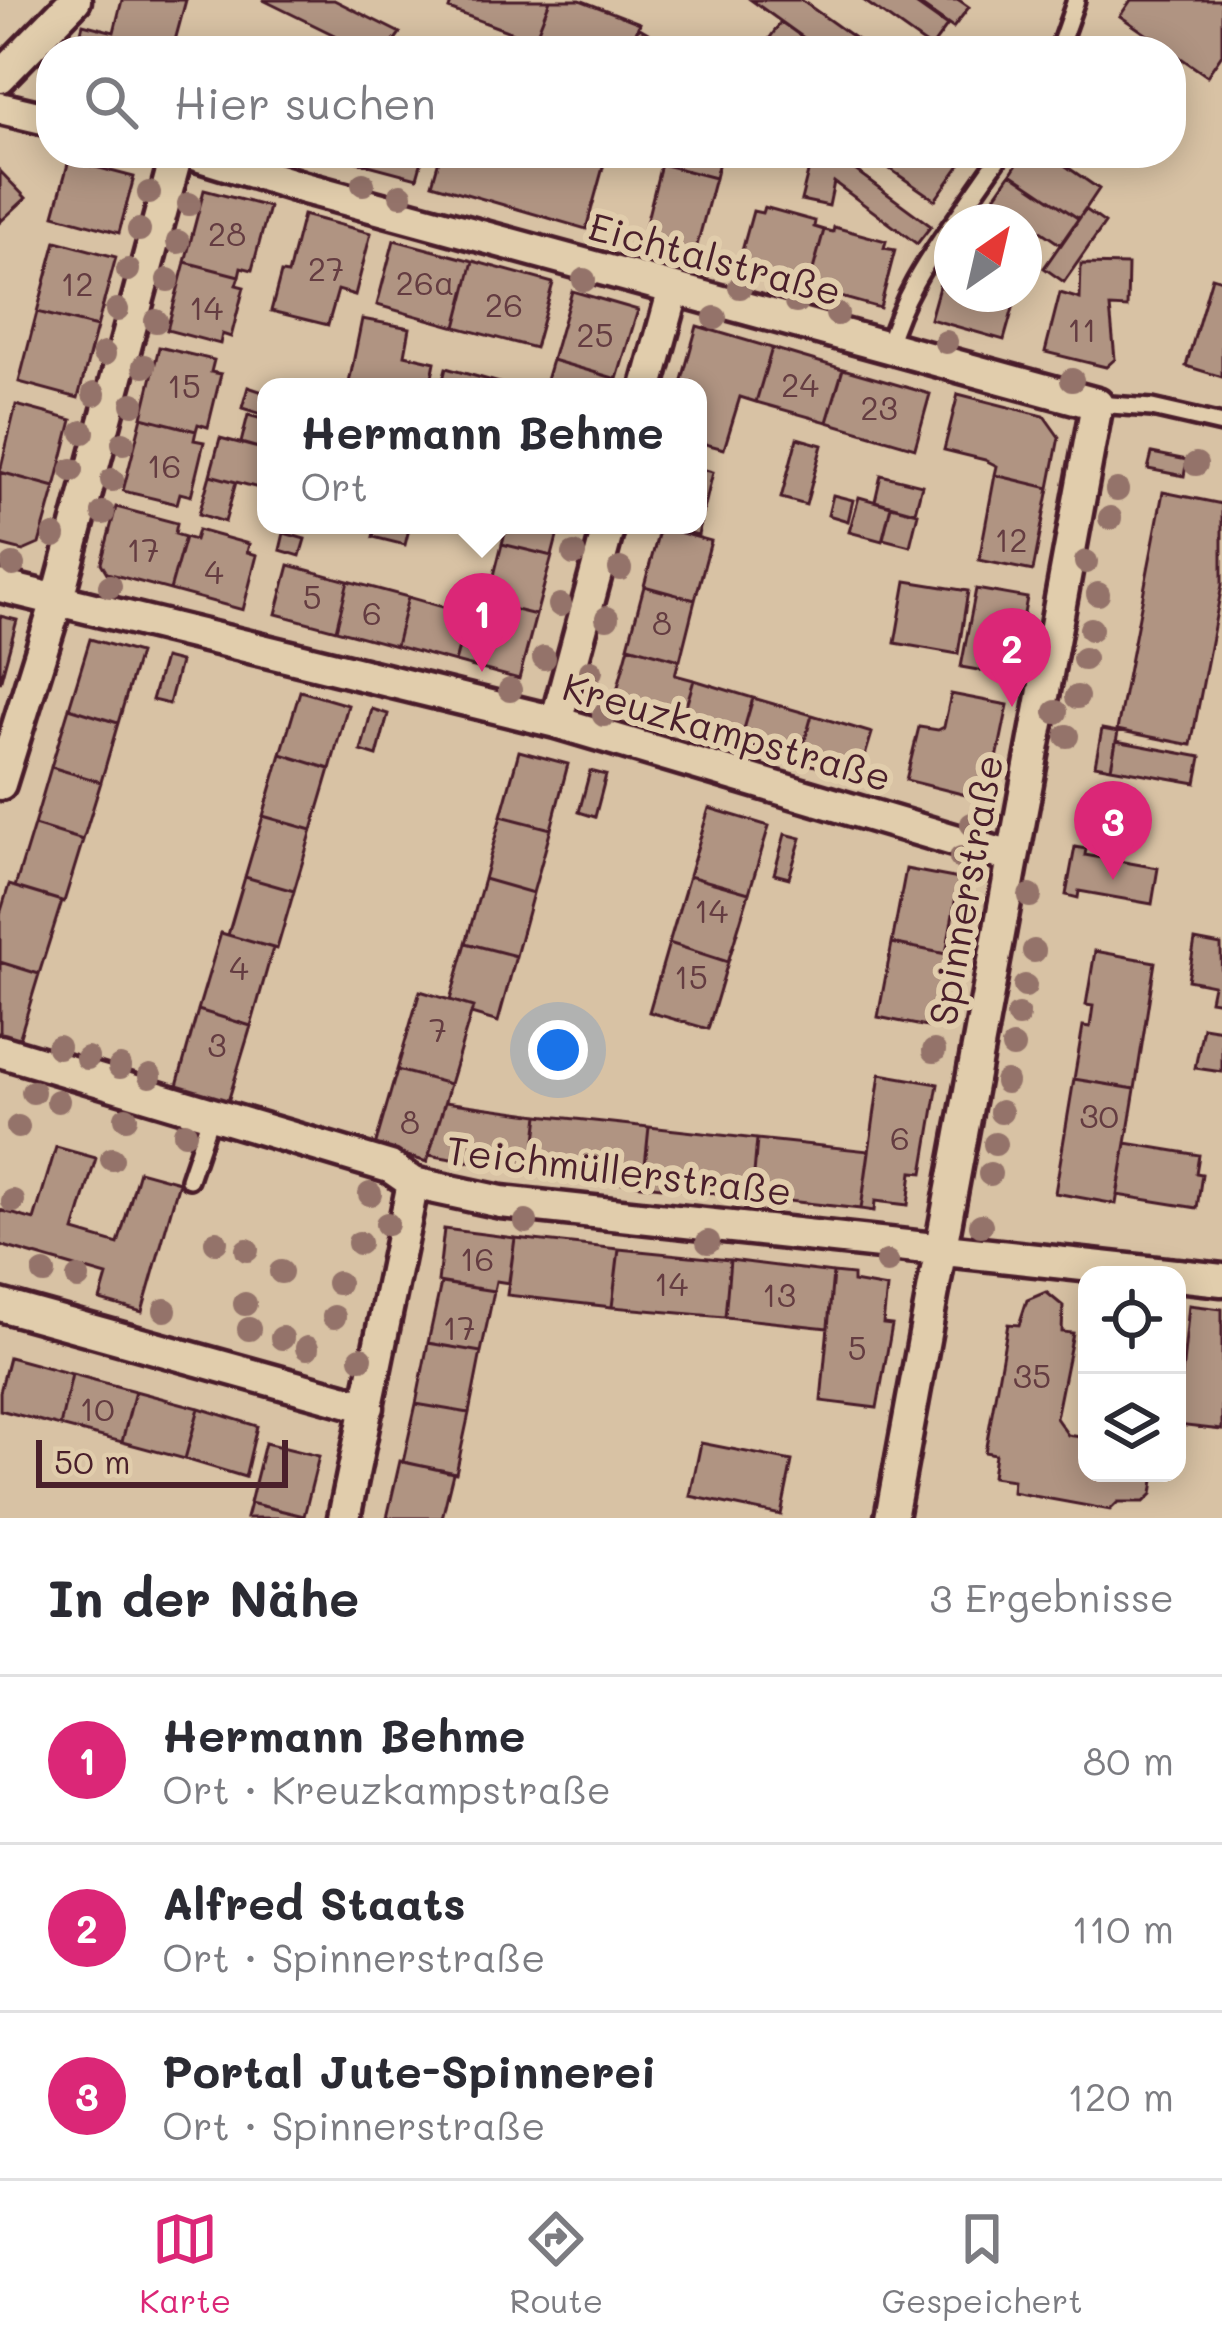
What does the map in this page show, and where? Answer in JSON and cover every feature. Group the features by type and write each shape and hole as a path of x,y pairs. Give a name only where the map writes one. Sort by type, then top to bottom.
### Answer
{"street":[{"path":"40,36 75,0"},
{"path":"0,77 36,40"},
{"path":"0,108 36,116"},
{"path":"0,784 57,601 173,168"},
{"name":"Eichtalstraße","path":"243,168 1097,404"},
{"path":"649,378 674,289"},
{"name":"Spinnerstraße","path":"891,1518 1097,404"},
{"path":"556,722 607,534"},
{"name":"Kreuzkampstraße","path":"0,586 556,722 1011,857"},
{"path":"0,1051 390,1167 413,1183"},
{"name":"Teichmüllerstraße","path":"344,1518 413,1183 501,1202 940,1248"},
{"path":"940,1248 1097,1266"},
{"path":"1186,1276 1222,1280"},
{"path":"0,1305 368,1407"}],"lane":[{"path":"1063,36 1076,0"},
{"path":"966,204 992,168"},
{"path":"888,346 917,274 934,250"},
{"name":"Eichtalstraße","path":"1097,404 1152,408 1222,424"},
{"path":"189,1179 211,1114"}],"building":[{"path":"122,0 186,0 176,36 80,36 83,24 114,32"},
{"path":"263,0 334,0 400,33 336,36"},
{"path":"452,0 550,0 536,36 521,36 449,9"},
{"path":"550,0 580,0 640,23 635,36 536,36"},
{"path":"751,0 801,0 852,36 801,36"},
{"path":"863,0 910,0 947,26 940,36 914,36"},
{"path":"913,0 959,0 969,7 953,28"},
{"path":"1131,0 1222,0 1222,54 1207,76 1186,62 1186,36 1149,36 1120,16"},
{"path":"781,22 801,36 771,36"},
{"path":"67,168 100,168 134,177 119,233 54,215"},
{"path":"380,168 420,168 417,178"},
{"path":"437,168 603,168 586,229 432,184"},
{"path":"660,168 715,178 695,253 642,240"},
{"path":"676,168 717,168 715,178"},
{"path":"809,168 852,168 931,226 917,244 834,182 829,206 801,200"},
{"path":"891,168 958,168 935,200"},
{"path":"1014,168 1069,168 1099,189 1079,219 1011,173"},
{"path":"0,171 26,198 0,222"},
{"path":"1011,173 1079,219 1061,245 1042,232 1042,204 1000,204 993,199"},
{"path":"204,190 269,207 252,270 241,267 239,276 185,262"},
{"path":"764,207 815,221 814,227 824,230 808,288 737,269 753,211 762,213"},
{"path":"1085,209 1105,223 1064,282 1044,268"},
{"path":"303,215 371,233 355,295 338,290 328,325 271,311 281,273 288,274"},
{"path":"834,227 886,241 884,248 895,250 880,308 808,288 824,230 833,232"},
{"path":"394,240 473,261 456,327 377,305"},
{"path":"56,241 116,257 97,327 37,312"},
{"path":"473,261 553,283 535,348 456,327"},
{"path":"185,262 239,276 236,285 244,287 231,337 222,334 220,344 167,330"},
{"path":"1081,264 1128,265 1127,308 1110,307 1115,359 1106,367 1045,352 1060,293 1080,299"},
{"path":"1212,277 1222,280 1222,377 1186,366"},
{"path":"572,291 638,310 617,378 552,360"},
{"path":"934,305 934,312 1012,312 1004,340 930,319"},
{"path":"37,312 97,327 78,398 19,382"},
{"path":"362,319 410,328 405,355 435,362 432,378 350,378"},
{"path":"697,326 772,348 756,402 740,397 724,449 707,444 707,378 683,378"},
{"path":"159,347 214,360 211,372 221,374 208,427 198,424 196,431 142,417"},
{"path":"772,348 843,369 827,422 756,402"},
{"path":"552,360 614,378 547,378"},
{"path":"446,368 482,378 443,378"},
{"path":"843,369 930,394 915,448 827,422"},
{"path":"248,387 257,390 257,413 242,408"},
{"path":"958,394 1044,416 1059,437 1049,488 995,475 997,466 985,460 944,450"},
{"path":"16,405 72,420 55,487 0,472"},
{"path":"248,415 257,418 257,447 241,443"},
{"path":"142,417 196,431 194,440 204,442 191,496 180,493 177,504 123,491"},
{"path":"220,438 257,448 257,488 210,475"},
{"path":"797,438 822,445 806,505 781,498"},
{"path":"1152,453 1187,460 1184,476 1148,469"},
{"path":"0,472 55,487 39,544 23,551 0,545"},
{"path":"210,475 236,482 225,522 199,514"},
{"path":"881,475 922,485 915,512 875,501"},
{"path":"995,475 1049,488 1033,571 979,560"},
{"path":"1163,492 1222,504 1222,585 1191,745 1117,730"},
{"path":"833,495 853,500 848,521 828,515"},
{"path":"859,497 891,506 882,541 849,532"},
{"path":"891,506 918,513 910,546 883,539"},
{"path":"116,507 177,523 175,534 185,537 170,590 107,573 101,563"},
{"path":"198,530 249,544 247,552 257,555 243,610 170,590 185,537 195,540"},
{"path":"284,534 305,539 300,556 280,550"},
{"path":"374,534 408,534 405,545"},
{"path":"505,534 558,534 552,556 502,544"},
{"path":"658,534 711,541 695,600 644,586"},
{"path":"502,544 552,556 536,615 487,603"},
{"path":"289,565 348,581 336,630 276,614"},
{"path":"348,581 408,597 396,646 336,630"},
{"path":"906,581 968,591 958,654 895,643"},
{"path":"644,586 695,600 680,660 628,646"},
{"path":"976,589 1027,598 1012,676 961,667"},
{"path":"408,597 468,614 455,662 396,646"},
{"path":"487,603 536,615 519,679 455,662 468,614 483,617"},
{"path":"0,616 17,620 0,683"},
{"path":"90,639 139,653 118,723 69,708"},
{"path":"629,646 679,660 675,675 694,680 680,726 613,705"},
{"path":"164,658 180,662 169,704 152,700"},
{"path":"694,680 753,698 740,743 680,725"},
{"path":"300,691 348,705 330,769 281,754"},
{"path":"951,694 1008,705 991,788 978,798 906,780 919,727 944,727"},
{"path":"753,698 812,715 799,761 740,743"},
{"path":"69,708 118,723 101,782 51,767"},
{"path":"372,709 388,714 377,756 361,751"},
{"path":"812,715 872,733 858,779 799,761"},
{"path":"1102,729 1118,732 1111,768 1095,765"},
{"path":"1116,741 1201,757 1196,783 1111,768"},
{"path":"519,751 568,764 551,829 501,816"},
{"path":"281,754 330,769 312,830 263,816"},
{"path":"51,767 101,782 83,840 34,825"},
{"path":"590,771 606,775 595,817 579,812"},
{"path":"709,808 769,826 749,893 689,876"},
{"path":"263,816 312,830 294,891 245,877"},
{"path":"501,816 551,829 533,893 484,879"},
{"path":"34,825 83,840 64,902 15,887"},
{"path":"785,834 801,838 789,878 774,874"},
{"path":"1075,847 1086,849 1085,855 1158,868 1152,904 1079,891 1078,898 1066,895"},
{"path":"906,869 959,879 946,954 892,943"},
{"path":"689,876 749,893 728,962 669,943"},
{"path":"245,877 294,891 277,949 228,935"},
{"path":"484,879 533,893 516,956 466,943"},
{"path":"9,885 62,901 39,974 0,962 0,914"},
{"path":"221,933 273,948 251,1026 198,1010"},
{"path":"1195,940 1221,945 1222,1002 1210,1000 1213,985 1188,980"},
{"path":"466,943 516,956 498,1022 471,1014 473,1007 450,1000"},
{"path":"669,943 728,962 708,1029 649,1012"},
{"path":"892,943 946,954 932,1028 878,1017"},
{"path":"1095,951 1155,962 1135,1089 1074,1079 1083,1026 1090,1027 1093,1006 1086,1005"},
{"path":"0,962 39,974 18,1043 0,1038"},
{"path":"420,991 473,1007 450,1084 397,1070"},
{"path":"198,1010 251,1026 227,1105 176,1089"},
{"path":"1203,1027 1222,1030 1222,1072 1195,1068"},
{"path":"397,1070 450,1084 427,1162 375,1146"},
{"path":"880,1074 938,1084 923,1173 912,1172 908,1205 875,1201 874,1211 861,1209"},
{"path":"1074,1079 1135,1089 1116,1204 1055,1193"},
{"path":"445,1102 539,1115 532,1173 429,1155"},
{"path":"539,1115 649,1127 643,1185 532,1173"},
{"path":"649,1127 757,1139 752,1197 643,1185"},
{"path":"757,1139 869,1151 861,1209 752,1197"},
{"path":"1126,1143 1199,1155 1196,1173 1202,1174 1197,1208 1117,1195"},
{"path":"56,1147 96,1158 74,1231 118,1244 139,1171 179,1182 142,1312 100,1300 107,1276 0,1245 0,1210 34,1220"},
{"path":"444,1229 515,1238 509,1283 496,1281 494,1291 438,1282"},
{"path":"515,1238 619,1249 612,1307 507,1295"},
{"path":"619,1249 730,1260 725,1317 612,1307"},
{"path":"730,1260 833,1273 828,1328 725,1317"},
{"path":"833,1273 887,1288 883,1324 892,1325 877,1408 821,1401"},
{"path":"441,1283 494,1291 481,1352 428,1343"},
{"path":"1046,1292 1063,1306 1062,1332 1073,1333 1056,1418 1068,1435 1078,1437 1078,1482 1154,1482 1152,1494 1144,1502 1118,1502 1110,1510 1012,1492 1013,1480 992,1477 995,1454 985,1452 1008,1324 1019,1325 1027,1300"},
{"path":"1189,1305 1222,1309 1222,1430 1186,1426"},
{"path":"428,1343 481,1352 469,1413 416,1404"},
{"path":"9,1357 72,1374 60,1426 0,1410"},
{"path":"72,1374 135,1391 122,1442 60,1426"},
{"path":"135,1391 199,1408 185,1459 122,1442"},
{"path":"416,1404 469,1413 456,1473 403,1462"},
{"path":"199,1408 257,1426 245,1477 185,1459"},
{"path":"265,1443 319,1456 304,1516 250,1503"},
{"path":"701,1443 792,1461 781,1515 690,1496"},
{"path":"400,1461 453,1473 442,1518 387,1518"},
{"path":"250,1503 304,1516 304,1518 246,1518"}],"place":[{"name":"Hermann Behme","path":"482,672"},
{"name":"Alfred Staats","path":"1012,707"},
{"name":"Portal Jute-Spinnerei","path":"1113,880"}]}
